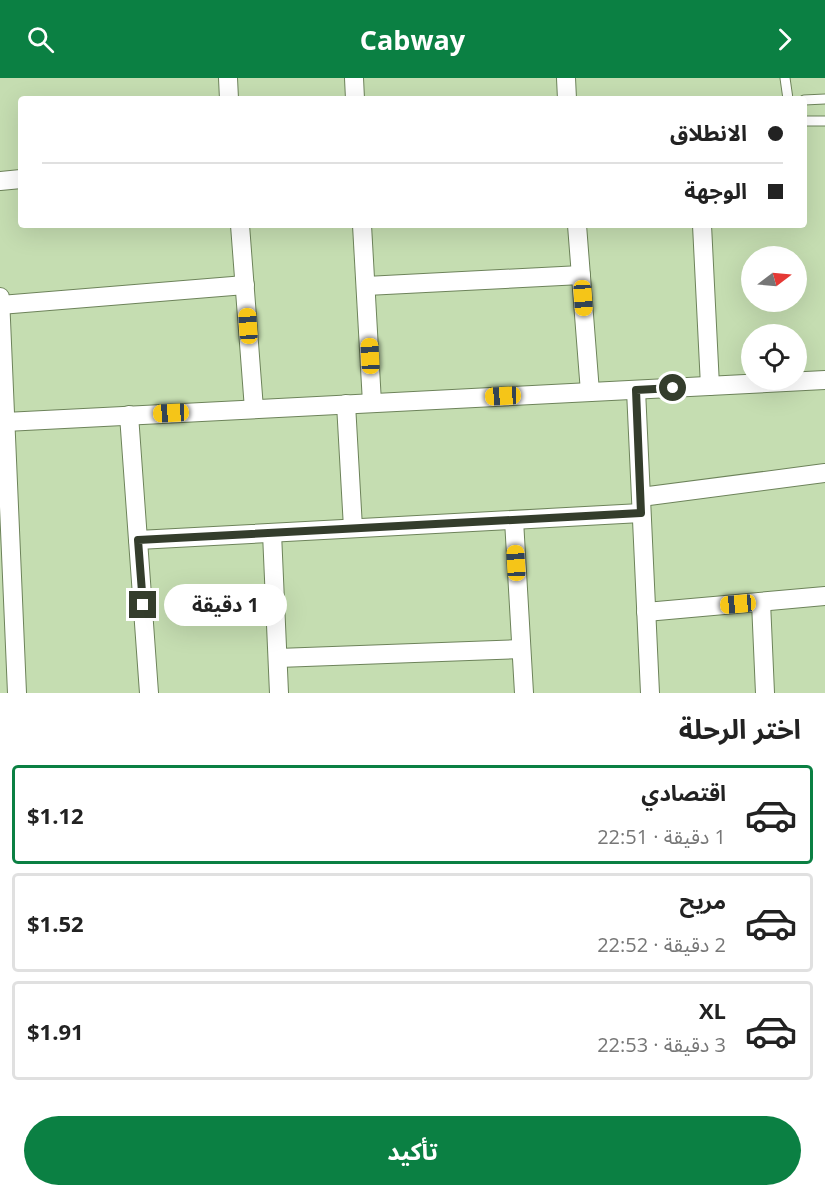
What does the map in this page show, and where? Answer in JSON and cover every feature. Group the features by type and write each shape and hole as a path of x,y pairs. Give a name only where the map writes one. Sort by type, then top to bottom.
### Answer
{"street":[{"path":"228,78 229,96"},
{"path":"354,78 356,96"},
{"path":"566,78 567,96"},
{"path":"0,181 18,180"},
{"path":"240,228 254,409"},
{"path":"362,228 372,403"},
{"path":"577,228 590,392"},
{"path":"702,228 710,386"},
{"path":"366,286 581,274"},
{"path":"0,305 245,285"},
{"path":"0,297 5,422 4,480 17,693"},
{"path":"5,422 825,380"},
{"path":"636,390 650,693"},
{"path":"346,404 353,528"},
{"path":"129,415 149,693"},
{"path":"138,540 514,520 641,505 825,473"},
{"path":"514,520 524,693"},
{"path":"272,533 279,693"},
{"path":"646,612 825,596"},
{"path":"761,602 765,693"},
{"path":"278,658 521,649"}],"lane":[{"path":"785,78 788,96"},
{"path":"807,100 825,99"},
{"path":"807,121 825,121"}],"route":[{"path":"143,605 138,540 641,513 636,390 673,388"}]}
